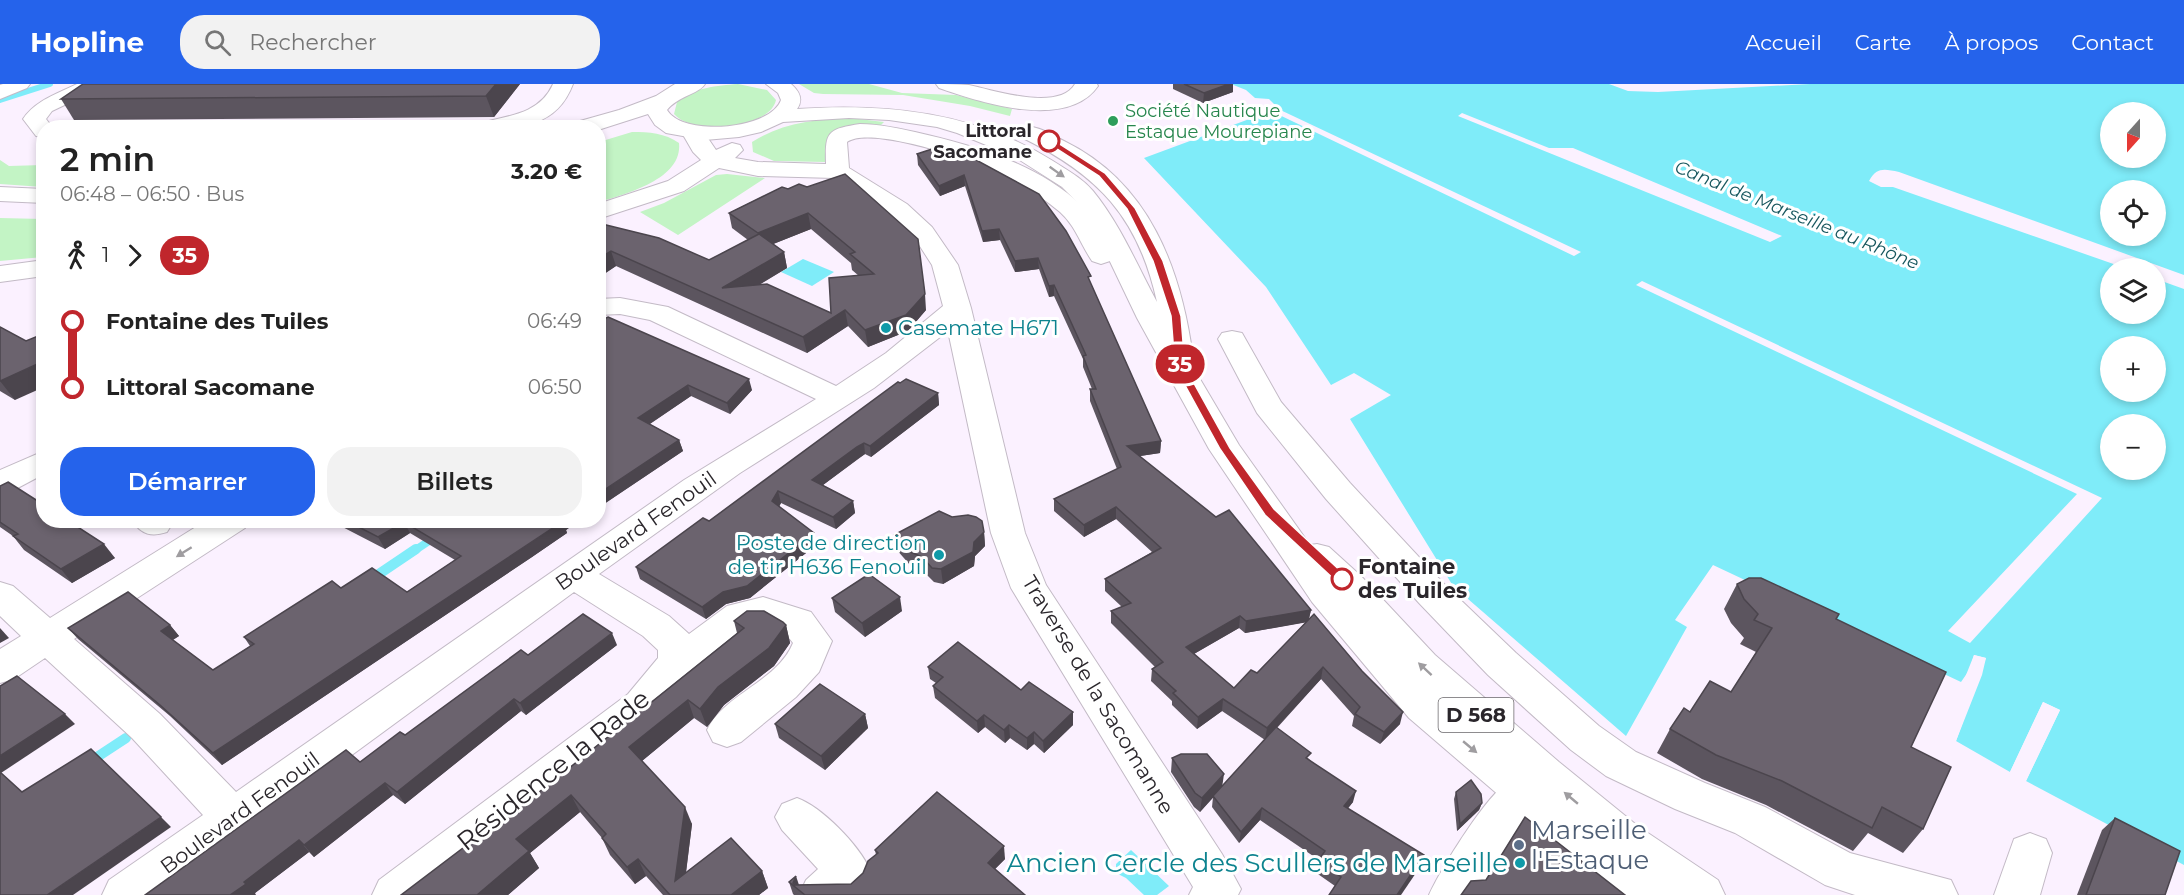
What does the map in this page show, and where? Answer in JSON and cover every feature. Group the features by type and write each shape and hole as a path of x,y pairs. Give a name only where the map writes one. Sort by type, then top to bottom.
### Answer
{"street":[{"path":"0,93 20,84"},
{"path":"36,121 34,119 45,107 93,84"},
{"path":"519,120 531,117 551,104 561,92 563,84"},
{"path":"606,121 627,115 665,93 695,84"},
{"path":"946,84 980,96 1032,104 1069,98 1092,85"},
{"path":"665,93 656,110 659,119 705,149 758,170 838,171 898,209 923,232 945,265 957,308"},
{"path":"705,149 742,137 782,94"},
{"name":"D 568","path":"782,94 879,101 954,110 1012,125 1047,140 1075,156 1102,175 1118,191 1140,222 1158,261 1176,316 1180,367"},
{"name":"D 568","path":"782,94 849,112 915,117 965,128 991,137 1047,166 1070,182 1084,196 1104,224 1151,318 1225,449 1325,593 1423,707 1534,784 1702,895"},
{"path":"606,131 633,125 669,127"},
{"path":"838,171 836,140 848,132 861,130 920,140 977,155 1030,180 1069,207 1078,215 1101,256"},
{"path":"606,209 654,194 685,172 720,133 742,137"},
{"path":"742,137 742,156 752,161 791,169"},
{"path":"0,194 36,196"},
{"path":"0,207 36,208"},
{"path":"0,274 36,269"},
{"path":"606,307 630,307 658,313 838,399"},
{"name":"Boulevard Fenouil","path":"124,895 699,485 838,399 927,338 957,308"},
{"name":"Traverse de la Sacomanne","path":"957,308 1008,532 1029,588 1206,868 1218,889 1212,895"},
{"path":"1232,339 1268,406 1338,491 1432,594 1502,664 1585,738 1621,764 1690,796 1750,820 1841,871 1935,895"},
{"path":"0,483 36,465"},
{"path":"0,668 220,528"},
{"path":"572,574 656,626 676,644 678,662"},
{"path":"0,596 146,726 233,818"},
{"name":"Résidence la Rade","path":"395,895 642,705 678,662 740,616 763,611 798,621 813,641 805,661 782,686 727,730"},
{"path":"1452,895 1499,821 1534,784"},
{"name":"D 568","path":"1534,784 1649,895"},
{"path":"797,817 848,870 822,895"},
{"path":"2017,895 2030,853"}],"green space":[{"path":"738,84 767,90 776,100 771,110 760,118 746,123 713,127 683,121 674,114 677,102 691,93 706,88"},
{"path":"799,84 869,84 902,93 956,95 1012,109 1010,116 970,106 903,95 814,93"},
{"path":"850,118 884,122 880,126 830,135 827,139 829,160 825,162 774,161 753,152 752,142 775,130 812,121"},
{"path":"632,132 657,134 679,143 678,156 663,175 651,183 606,200 606,140"},
{"path":"0,160 9,166 36,165 36,187 0,184"},
{"path":"716,175 765,178 678,235 640,212 664,203"},
{"path":"0,218 36,219 36,258 0,261"}],"water":[{"name":"Canal de Marseille au Rhône","path":"1231,84 1609,84 1628,91 1658,92 1810,84 2184,84 2184,275 2166,268 2166,258 2137,258 2104,246 2166,246 2166,180 2100,180 2100,245 1899,172 1881,170 1875,173 1869,181 1881,187 1893,187 2100,259 2100,324 2166,324 2166,283 2184,289 2184,865 2026,781 2060,710 2043,702 2010,772 1956,741 1982,675 1986,658 1974,655 1970,669 1961,682 1713,565 1675,620 1687,627 1626,736 1453,586 1350,419 1391,395 1354,373 1331,385 1266,287 1144,158 1271,111 1574,256 1581,252 1274,107 1269,99 1255,98 1246,90","holes":["1462,113 1549,148 1573,148 1782,236 1770,242 1458,116","1642,281 2102,498 1970,643 1948,631 2077,494 1636,285"]},
{"path":"803,259 834,272 812,286 781,272"},
{"path":"1131,850 1169,886 1157,895 1144,895 1126,878 1116,873 1116,864"}],"pier":[{"path":"1974,655 1986,658 1956,741 1953,740 1983,660 1976,659 1973,670 1962,685"},
{"path":"2043,702 2060,710 2026,781 2023,779 2056,711 2045,706 2013,773 2010,772"}],"building":[{"path":"83,84 496,84 486,96 61,99"},
{"path":"1184,84 1229,84 1204,93"},
{"path":"938,147 957,152 956,149 1039,194 1066,231 1091,276 1088,277 1161,441 1127,446 1216,517 1229,510 1311,610 1246,621 1240,616 1186,647 1234,688 1251,670 1257,673 1314,614 1362,671 1403,712 1384,732 1355,714 1360,707 1323,667 1267,728 1223,699 1198,717 1173,693 1176,691 1152,669 1163,662 1111,611 1131,603 1105,579 1161,548 1116,507 1084,525 1054,499 1121,467 1090,389 1096,389 1083,356 1086,355 1054,285 1049,286 1038,258 1015,261 999,229 982,231 964,175 939,186 917,154"},
{"path":"845,174 918,239 925,294 906,315 865,330 845,310 803,337 611,251 606,254 606,225 659,238 709,260 759,234 784,252 722,288 767,284 831,313 829,278 874,274 850,254 855,252 808,213 758,233 729,213 782,187 788,189 799,184 807,187"},
{"path":"606,318 749,379 727,403 688,385 638,418 679,440 606,489"},
{"path":"0,327 26,341 36,337 36,365 0,381"},
{"path":"906,379 938,393 870,446 864,443 857,447 812,480 853,501 833,517 778,491 772,501 814,533 747,586 723,592 702,607 636,567 703,518 709,521 898,382"},
{"path":"8,482 36,500 36,528 79,528 104,544 61,569 13,536 18,534 0,522 0,486"},
{"name":"Poste de direction de tir H636 Fenouil","path":"939,511 952,517 968,515 976,517 982,521 984,532 974,542 973,552 941,569 932,568 922,557 908,551 894,535"},
{"path":"361,528 394,528 378,537"},
{"path":"414,528 553,528 213,753 68,628 128,592 170,625 161,631 213,670 254,644 244,637 332,581 341,588 372,568 407,592 461,556"},
{"path":"869,574 900,597 862,623 832,598"},
{"path":"1749,578 1761,578 1839,614 1836,619 1946,672 1911,747 1951,767 1923,829 1882,807 1872,828 1782,781 1716,755 1670,729 1684,708 1690,712 1710,681 1731,692 1772,628 1754,620 1758,614 1744,599 1737,584"},
{"path":"747,611 764,611 786,625 769,648 718,687 700,709 688,700 629,747 685,807 675,881 731,838 762,871 731,895 670,895 638,859 627,867 602,838 606,834 571,795 516,839 529,851 477,895 401,895 496,823 498,825 744,628 734,621"},
{"path":"583,614 612,633 520,703 514,699 397,792 385,783 304,845 299,840 230,895 145,895 346,750 360,762 400,732 405,735 521,650 528,655"},
{"path":"958,642 1021,690 1029,682 1073,712 1043,741 1034,732 1027,738 1009,725 1004,730 984,715 977,721 933,686 943,677 928,667"},
{"path":"17,676 65,714 0,756 0,686"},
{"path":"820,684 865,714 821,756 775,724"},
{"path":"1276,727 1311,753 1306,758 1356,791 1344,806 1424,855 1397,895 1329,895 1341,877 1318,861 1325,851 1262,808 1241,832 1213,796"},
{"path":"91,749 161,817 47,895 0,895 0,772 22,792"},
{"path":"1181,754 1207,754 1224,774 1202,798 1195,793 1172,758"},
{"path":"1471,780 1481,794 1482,803 1460,824 1456,792"},
{"path":"937,792 1004,846 988,863 1025,895 805,895 789,882 796,876 793,883 795,885 851,884 863,873 868,861 878,853 875,850"},
{"path":"1525,817 1625,895 1461,895 1471,881 1486,880"},
{"path":"2115,818 2180,851 2165,895 2086,895"}],"waterway":[{"path":"0,100 50,84"},
{"path":"414,551 435,537"},
{"path":"373,578 416,549"},
{"path":"91,761 126,738"}],"bus line":[{"name":"35","path":"1049,141 1102,175 1131,208 1158,261 1176,316 1180,367 1225,449 1269,512 1342,579"}],"place":[{"name":"Société Nautique Estaque Mourepiane","path":"1113,121"},
{"name":"Littoral Sacomane","path":"1049,141"},
{"name":"Casemate H671","path":"886,328"},
{"name":"Poste de direction de tir H636 Fenouil","path":"939,555"},
{"name":"Fontaine des Tuiles","path":"1342,579"},
{"name":"Marseille l'Estaque","path":"1519,845"},
{"name":"Ancien Cercle des Scullers de Marseille","path":"1520,863"}]}
